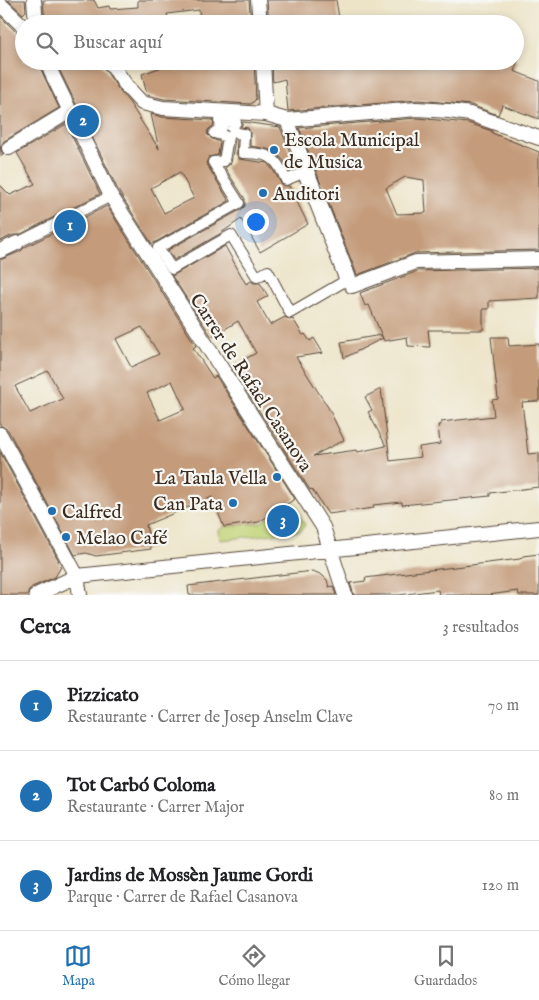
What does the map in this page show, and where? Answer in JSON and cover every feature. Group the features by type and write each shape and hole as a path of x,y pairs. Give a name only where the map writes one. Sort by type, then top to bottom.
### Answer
{"street":[{"path":"34,0 35,15"},
{"path":"258,0 259,15"},
{"path":"0,4 15,18"},
{"name":"Carrer de Rafael Casanova","path":"51,70 111,196 323,528 345,595"},
{"path":"115,70 142,103 163,108 266,114 287,120 417,110 449,111 470,114 539,138"},
{"path":"263,70 266,114"},
{"path":"8,148 70,111"},
{"path":"287,120 352,286 416,262 539,259"},
{"path":"218,121 236,122 232,128 237,133 244,134 243,153 263,153 280,165 286,180 302,173 345,281 290,313 268,271 257,277 231,235 172,269 158,248 239,203 213,162 224,161 228,137 214,133 222,128 218,121"},
{"path":"0,251 111,196"},
{"path":"0,434 77,576 80,595"},
{"path":"36,595 77,576 539,528"}],"green space":[{"path":"292,502 305,525 301,531 220,540 219,530 224,527 260,523"}],"building":[{"path":"8,0 25,0 26,11 23,14"},
{"path":"43,0 94,0 98,8 109,6 110,9 138,7 138,0 249,0 250,15 199,15 199,10 167,15 44,15"},
{"path":"267,0 336,0 338,15 268,15"},
{"path":"0,16 15,31 15,70 41,70 59,108 4,141 0,148"},
{"path":"59,70 105,70 129,102 159,149 151,114 162,117 212,120 214,125 208,130 207,134 212,139 220,142 218,155 209,157 206,163 229,201 152,244 119,192","holes":["180,172 194,198 164,213 151,188"]},
{"path":"154,70 254,70 256,99 251,104 164,99 147,95 142,74"},
{"path":"272,70 514,70 539,81 539,119 502,105 498,115 471,105 418,100 288,111 285,79 273,82"},
{"path":"417,118 468,123 492,131 492,133 539,152 539,250 415,253 357,275 299,128","holes":["405,177 424,180 426,213 397,214 386,188"]},
{"path":"243,122 280,127 296,168 290,171 275,152 250,146 250,132 248,128 241,127"},
{"path":"66,124 100,194 19,235 13,235 0,241 0,185 10,195 35,184 17,153"},
{"name":"Auditori","path":"235,139 237,140 236,153 239,159 267,163 282,185 289,186 308,224 260,252 241,219 218,235 174,260 168,250 245,206 245,199 225,168 231,163"},
{"path":"107,206 196,346 193,348 213,378 216,376 295,499 259,522 224,527 212,497 146,525 151,549 96,556 86,553 75,555 8,430 0,425 0,260 21,251 25,247","holes":["142,327 159,354 131,367 116,339","48,371 63,399 30,413 15,386","172,381 185,409 160,420 147,393"]},
{"path":"225,246 246,284 251,281 260,283 268,296 257,302 270,325 285,317 289,320 293,319 303,335 305,334 310,341 314,338 323,353 296,357 329,409 344,440 313,456 357,450 358,452 386,446 368,412 372,410 365,397 381,389 390,461 421,457 419,447 440,444 438,425 441,425 441,422 494,416 492,400 498,399 491,337 508,337 509,346 539,344 539,401 522,402 528,454 539,453 539,487 490,493 490,496 402,505 402,502 373,505 374,508 328,514 312,489 310,490 231,367 256,353 238,321 212,337 172,276"},
{"path":"539,268 539,298 489,301 489,309 483,309 483,330 428,330 430,347 408,346 407,337 384,341 369,305 365,306 360,293 418,271"},
{"path":"381,335 383,338 344,358 341,342"},
{"path":"0,452 61,567 55,577 32,587 27,595 0,595"},
{"path":"539,554 539,595 519,595 518,591 488,595 439,595 438,590 399,595 354,595 350,583 366,581 365,578 520,559 523,556"},
{"path":"313,571 322,575 327,580 329,587 333,586 336,595 189,595 188,586"}],"place":[{"name":"Tot Carbó Coloma","path":"83,121"},
{"name":"Escola Municipal de Musica","path":"274,150"},
{"name":"Auditori","path":"263,193"},
{"name":"Pizzicato","path":"70,226"},
{"name":"La Taula Vella","path":"277,477"},
{"name":"Can Pata","path":"233,503"},
{"name":"Calfred","path":"52,511"},
{"name":"Jardins de Mossèn Jaume Gordi","path":"283,521"},
{"name":"Melao Café","path":"66,537"}]}
